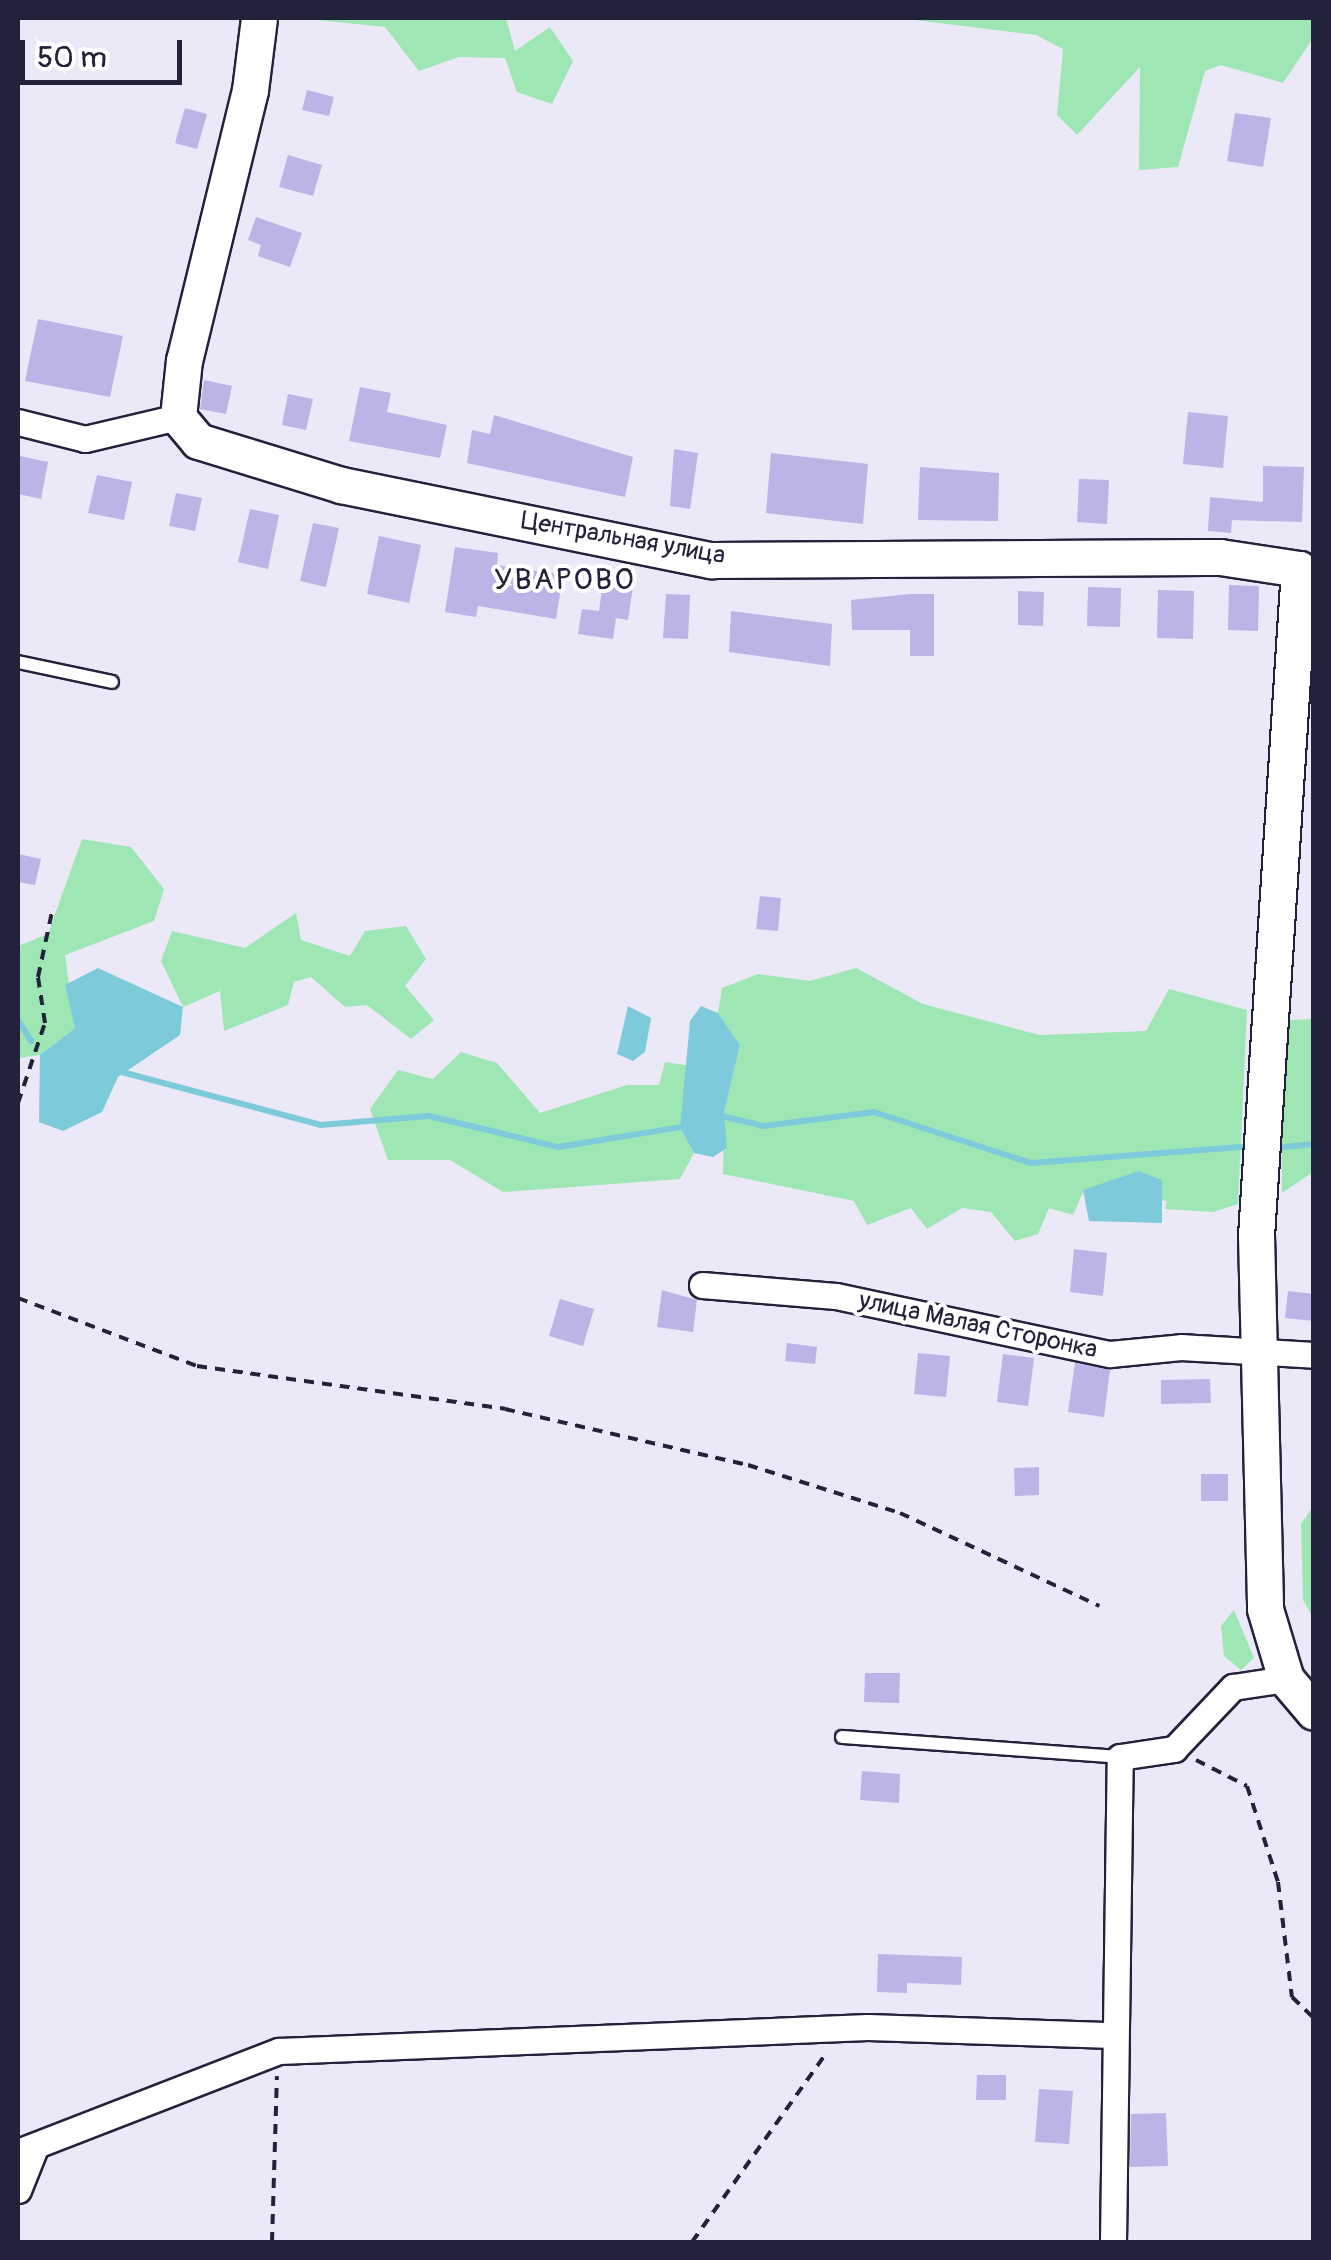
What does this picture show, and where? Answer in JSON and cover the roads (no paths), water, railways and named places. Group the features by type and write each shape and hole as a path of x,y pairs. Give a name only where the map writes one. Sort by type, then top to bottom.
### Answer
{"street":[{"path":"18,422 85,439 178,417 259,18"},
{"name":"Центральная улица","path":"178,417 198,441 341,485 711,560 1220,558 1306,569"},
{"path":"1306,569 1256,1235 1265,1608 1286,1679 1314,1712"},
{"name":"улица Малая Сторонка","path":"702,1284 836,1296 1110,1354 1258,1348 1314,1355"},
{"path":"1113,2242 1120,1757 1174,1748 1233,1687 1286,1679"},
{"path":"18,2190 26,2151 279,2051 841,2032 1113,2035"}],"lane":[{"path":"18,662 112,682"},
{"path":"842,1737 1120,1757"}],"water":[{"path":"98,968 183,1007 180,1035 118,1077 102,1112 63,1131 39,1122 40,1055 75,1028 65,985"},
{"path":"628,1006 651,1018 645,1052 633,1061 617,1054"},
{"path":"701,1006 718,1013 740,1045 724,1113 727,1148 713,1157 694,1153 680,1128 690,1021"},
{"path":"1139,1171 1162,1180 1162,1223 1089,1221 1083,1190"}],"waterway":[{"path":"18,1020 31,1041"},
{"path":"118,1071 321,1125 429,1116 558,1147 688,1126"},
{"path":"718,1115 763,1126 874,1112 1031,1163 1253,1146"},
{"path":"1275,1148 1314,1144"}],"district":[{"name":"УВАРОВО","path":"565,580"}]}
